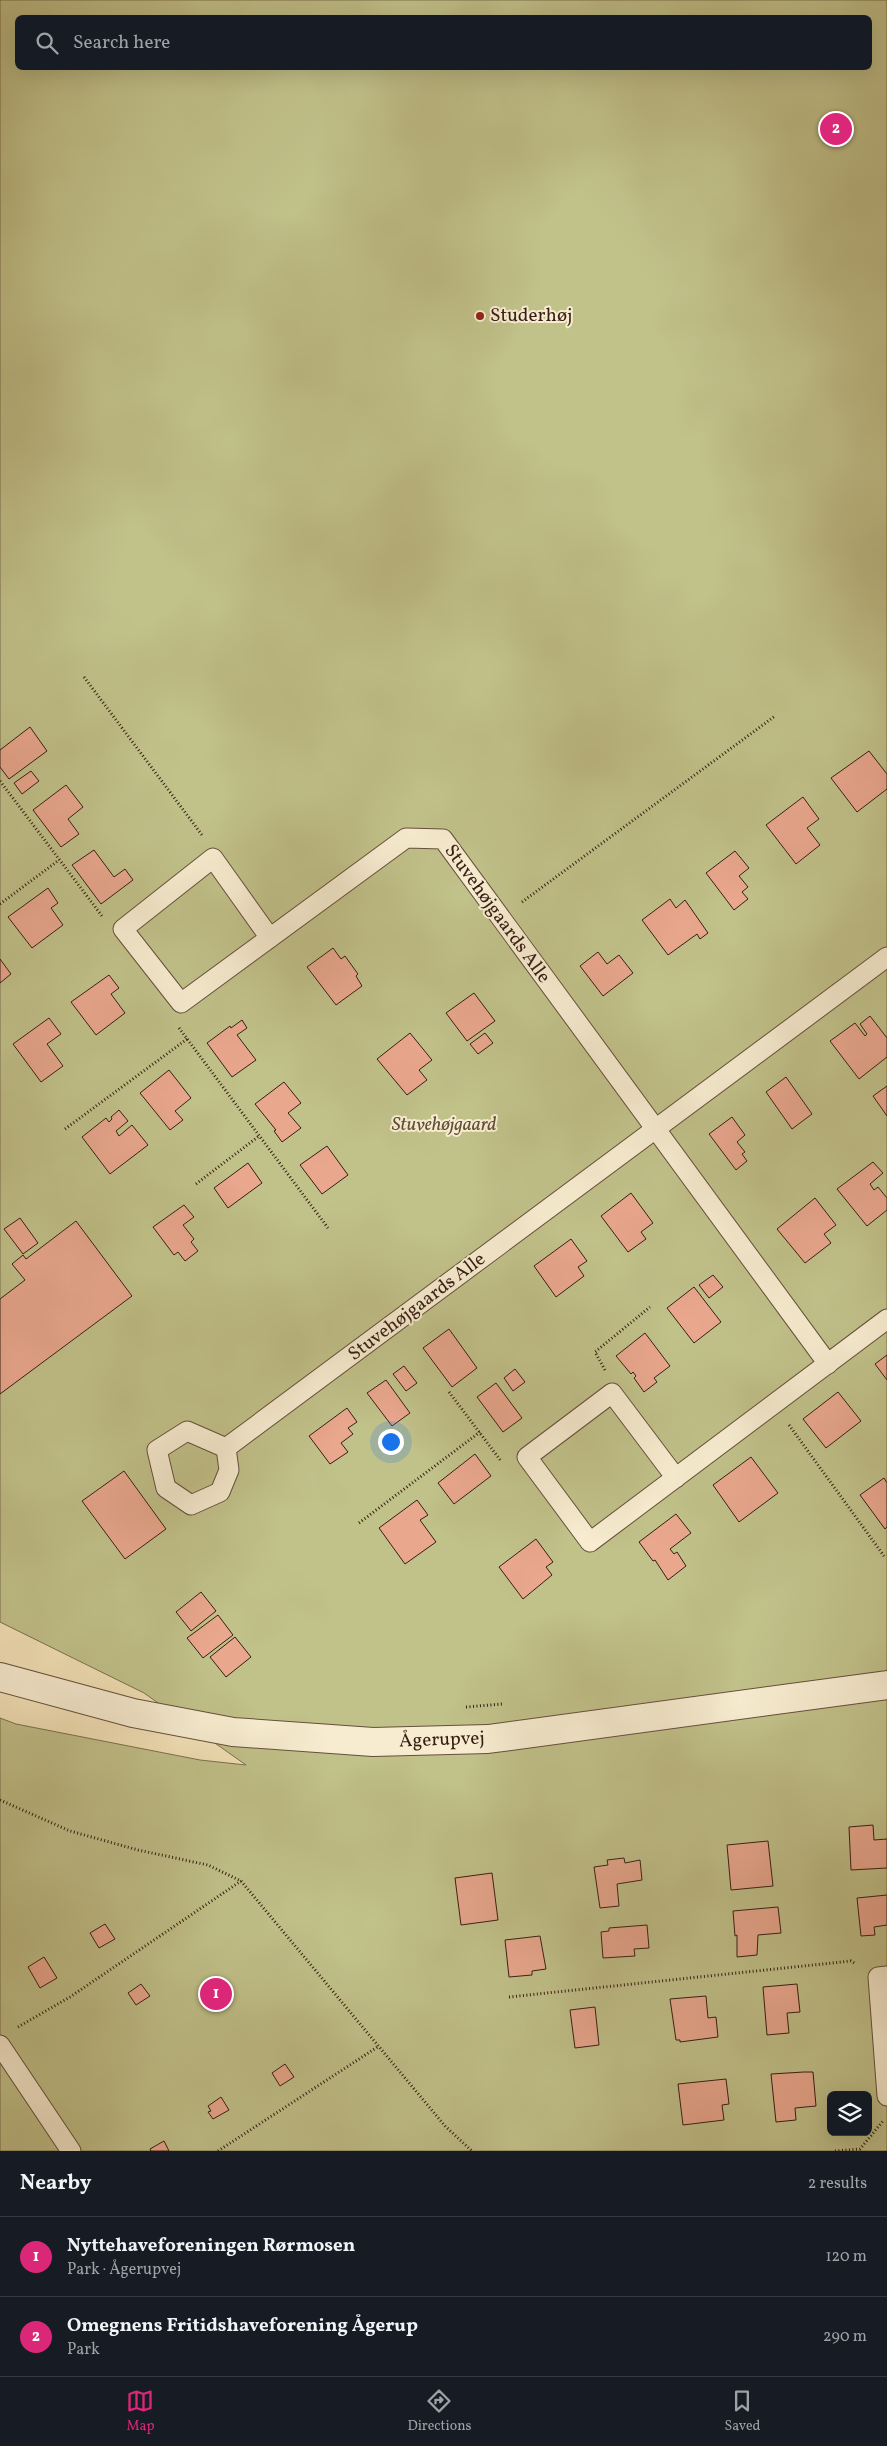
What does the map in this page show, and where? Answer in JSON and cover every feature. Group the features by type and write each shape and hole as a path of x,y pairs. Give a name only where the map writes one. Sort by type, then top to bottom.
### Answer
{"street":[{"name":"Ågerupvej","path":"0,1677 133,1713 233,1732 373,1742 488,1739 887,1685"}],"lane":[{"name":"Stuvehøjgaards Alle","path":"181,1003 406,838 442,840 828,1364"},
{"path":"181,1003 123,929 213,858 270,938"},
{"name":"Stuvehøjgaards Alle","path":"226,1448 887,957"},
{"path":"676,1478 612,1393 527,1457 590,1542 676,1478 774,1404 828,1364 887,1319"},
{"path":"882,1976 887,2096"},
{"path":"0,2045 71,2151"}],"path":[{"path":"84,677 203,837 201,868"},
{"path":"500,918 775,716"},
{"path":"0,781 103,918 123,929"},
{"path":"0,904 59,860"},
{"path":"181,1003 174,1021 328,1228"},
{"path":"65,1129 187,1039"},
{"path":"196,1184 259,1136"},
{"path":"604,1399 609,1375 595,1352 650,1307"},
{"path":"449,1392 511,1473 529,1461"},
{"path":"774,1404 884,1556"},
{"path":"359,1523 480,1432"},
{"path":"456,1708 505,1704"},
{"path":"0,1800 70,1831 138,1850 208,1865 241,1881 445,2126 472,2151"},
{"path":"16,2029 70,1996 241,1881"},
{"path":"509,1997 851,1961 882,1976"},
{"path":"218,2151 379,2046"},
{"path":"834,2151 860,2149 887,2116"}],"green space":[{"name":"Stuvehøjgaard","path":"0,0 887,0 887,2151 0,2151 0,1718 16,1724 200,1760 246,1765 144,1693 0,1622"}],"building":[{"path":"30,727 47,751 9,779 0,767 0,750"},
{"path":"869,751 887,774 887,789 857,812 831,778"},
{"path":"31,771 39,781 22,794 14,783"},
{"path":"66,785 83,807 68,819 79,834 61,847 33,810"},
{"path":"803,797 819,819 807,828 820,845 796,864 766,825"},
{"path":"94,850 114,877 125,869 133,880 101,904 72,865"},
{"path":"735,851 749,868 739,876 748,887 742,892 748,899 734,910 706,873"},
{"path":"48,888 58,903 51,908 63,925 32,948 8,917"},
{"path":"670,899 676,908 685,900 708,933 700,939 697,934 668,955 642,920"},
{"path":"333,948 341,959 345,956 358,974 356,976 362,986 336,1005 307,967"},
{"path":"598,952 607,964 619,955 633,973 603,996 580,966"},
{"path":"0,959 11,974 0,983"},
{"path":"109,975 119,988 111,994 125,1013 96,1035 71,1002"},
{"path":"474,993 495,1021 467,1041 446,1013"},
{"path":"870,1016 887,1038 887,1057 859,1079 830,1041 855,1023 865,1036 867,1034 860,1024"},
{"path":"49,1018 61,1034 47,1044 63,1066 41,1082 13,1044"},
{"path":"242,1020 247,1028 237,1035 256,1060 232,1077 207,1043 230,1026 231,1028"},
{"path":"410,1033 432,1060 419,1070 427,1080 407,1095 377,1059"},
{"path":"485,1033 493,1043 478,1054 470,1044"},
{"path":"169,1070 191,1098 175,1111 183,1120 170,1130 140,1093"},
{"path":"786,1077 812,1114 792,1129 766,1092"},
{"path":"284,1082 301,1103 288,1113 301,1128 282,1142 274,1131 276,1130 255,1104"},
{"path":"887,1086 887,1116 873,1096"},
{"path":"119,1110 128,1121 116,1131 119,1136 132,1125 148,1145 110,1174 82,1137 106,1118 109,1122 112,1119 111,1117"},
{"path":"732,1117 745,1135 737,1142 745,1152 742,1154 747,1161 736,1170 709,1134"},
{"path":"327,1146 348,1175 322,1194 300,1165"},
{"path":"873,1162 883,1173 870,1184 874,1190 878,1187 887,1198 887,1210 867,1226 837,1189"},
{"path":"248,1163 262,1183 228,1208 214,1188"},
{"path":"631,1193 653,1223 641,1232 646,1239 628,1252 601,1216"},
{"path":"815,1198 836,1225 824,1234 831,1243 805,1263 777,1229"},
{"path":"184,1205 194,1217 183,1225 194,1239 191,1242 198,1251 185,1261 178,1252 174,1255 153,1227"},
{"path":"20,1218 38,1243 23,1254 4,1229"},
{"path":"76,1221 132,1296 0,1394 0,1299 25,1280 12,1264 23,1255 26,1259"},
{"path":"571,1239 587,1261 578,1267 584,1276 556,1297 534,1266"},
{"path":"713,1275 723,1287 709,1298 699,1285"},
{"path":"694,1287 721,1322 694,1343 667,1308"},
{"path":"449,1329 477,1368 452,1387 423,1348"},
{"path":"645,1333 670,1366 654,1378 657,1382 644,1392 634,1378 636,1376 633,1372 631,1374 616,1356"},
{"path":"887,1355 887,1380 875,1364"},
{"path":"404,1366 417,1383 406,1391 393,1374"},
{"path":"515,1369 525,1382 513,1391 504,1378"},
{"path":"386,1380 410,1413 392,1426 367,1393"},
{"path":"496,1383 522,1418 503,1432 477,1397"},
{"path":"838,1392 861,1421 826,1448 803,1419"},
{"path":"347,1408 357,1422 348,1428 353,1434 341,1443 348,1452 330,1464 309,1436"},
{"path":"475,1454 491,1476 454,1504 438,1483"},
{"path":"751,1457 778,1493 739,1522 713,1485"},
{"path":"124,1471 166,1529 125,1559 82,1501"},
{"path":"884,1478 887,1483 887,1527 885,1529 860,1495"},
{"path":"417,1500 428,1515 420,1520 436,1542 405,1564 379,1528"},
{"path":"676,1514 691,1533 670,1549 674,1554 677,1552 686,1566 668,1580 655,1560 653,1561 639,1542"},
{"path":"536,1539 553,1562 546,1567 552,1575 523,1599 499,1567"},
{"path":"201,1592 216,1611 191,1631 176,1612"},
{"path":"218,1615 233,1635 203,1658 187,1638"},
{"path":"235,1637 251,1657 226,1677 210,1657"},
{"path":"873,1825 874,1840 887,1839 887,1868 851,1870 849,1827"},
{"path":"768,1841 773,1886 731,1890 727,1845"},
{"path":"624,1858 625,1863 640,1860 642,1880 617,1884 619,1906 600,1908 594,1867 608,1865 607,1860"},
{"path":"492,1873 498,1920 461,1925 455,1878"},
{"path":"887,1895 887,1925 874,1927 875,1935 861,1936 857,1898"},
{"path":"778,1907 781,1933 758,1935 757,1955 737,1957 737,1935 735,1936 733,1911"},
{"path":"105,1924 115,1939 99,1948 90,1933"},
{"path":"647,1925 649,1948 634,1949 635,1956 603,1958 601,1932 609,1931 609,1928"},
{"path":"540,1936 546,1969 532,1971 532,1975 509,1977 505,1940"},
{"path":"44,1957 57,1978 40,1988 28,1967"},
{"path":"141,1984 150,1996 136,2005 128,1993"},
{"path":"797,1984 800,2012 787,2013 789,2033 767,2035 763,1987"},
{"path":"706,1996 708,2018 716,2017 718,2037 680,2042 680,2040 676,2040 670,1999"},
{"path":"595,2007 599,2045 575,2048 570,2010"},
{"path":"285,2064 294,2077 280,2086 272,2073"},
{"path":"813,2072 816,2106 795,2108 796,2120 776,2122 771,2074"},
{"path":"726,2079 729,2104 722,2105 724,2120 683,2125 678,2084"},
{"path":"221,2097 229,2110 213,2119 208,2112 211,2111 208,2106"},
{"path":"164,2141 169,2151 151,2151 150,2149"}],"place":[{"name":"Omegnens Fritidshaveforening Ågerup","path":"836,129"},
{"name":"Studerhøj","path":"480,316"},
{"name":"Nyttehaveforeningen Rørmosen","path":"216,1994"}]}
